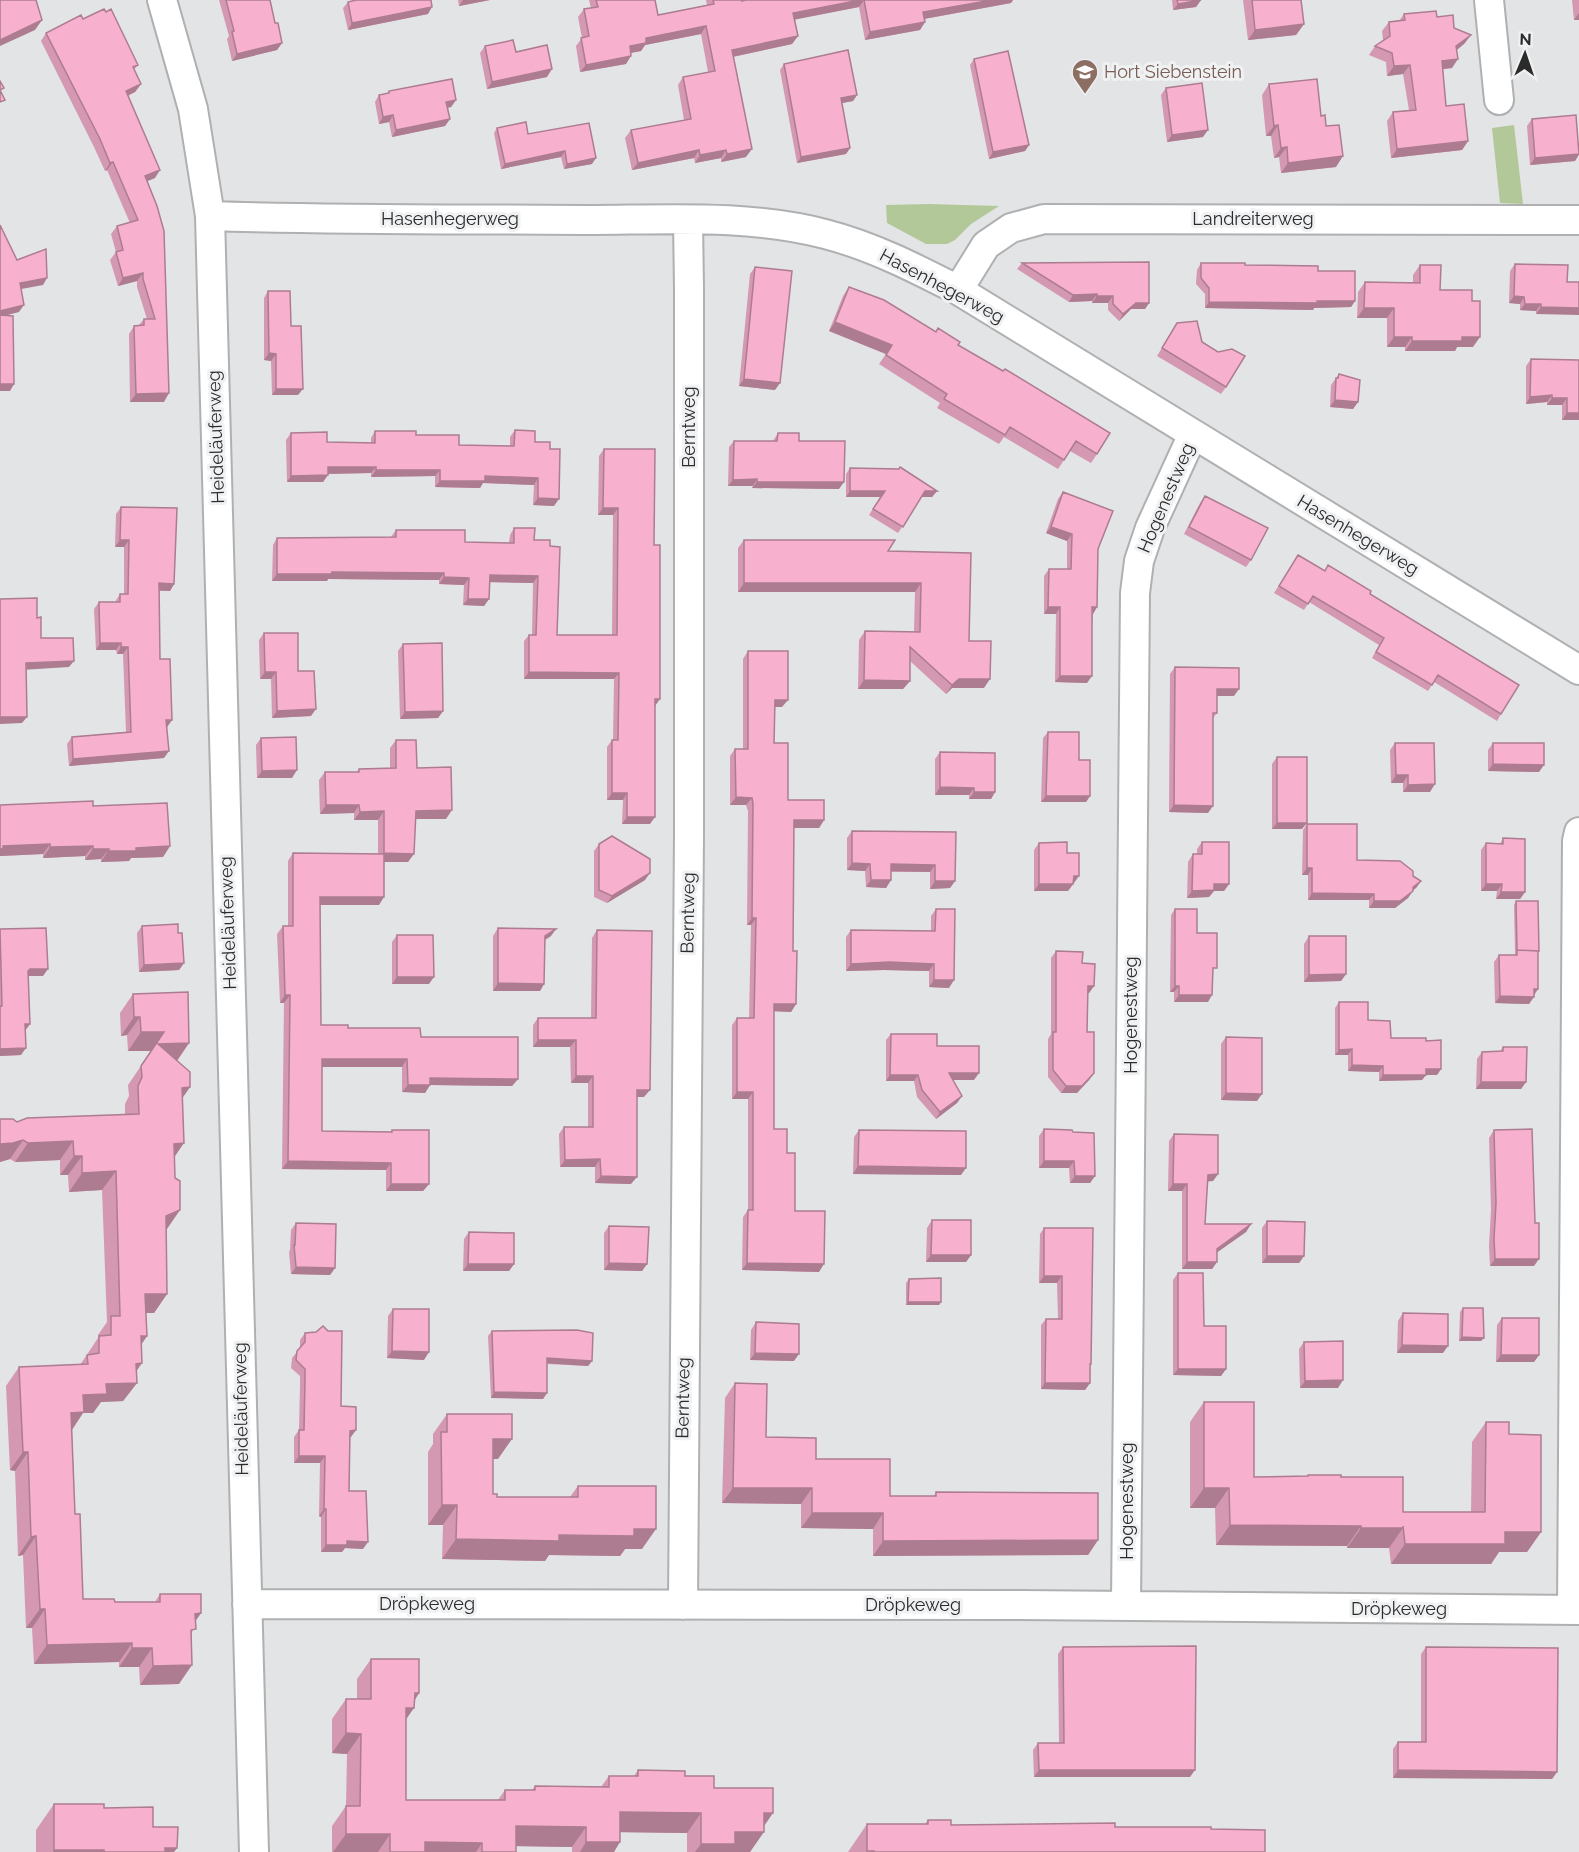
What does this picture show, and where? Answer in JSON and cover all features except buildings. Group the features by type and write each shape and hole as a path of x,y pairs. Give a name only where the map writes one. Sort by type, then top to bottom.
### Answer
{"street":[{"name":"Heideläuferweg","path":"162,0 193,109 210,216 254,1852"},
{"path":"1489,0 1499,100"},
{"name":"Hasenhegerweg","path":"210,216 319,219 761,222 825,234 883,253 958,290 1579,670"},
{"name":"Landreiterweg","path":"958,290 986,245 1011,228 1044,219 1579,220"},
{"name":"Berntweg","path":"683,1605 689,810 688,220"},
{"name":"Hogenestweg","path":"1126,1606 1135,593 1139,561 1150,528 1193,434"},
{"path":"1576,1610 1577,841 1579,832"},
{"name":"Dröpkeweg","path":"248,1604 1126,1606 1576,1610"}],"green space":[{"path":"1514,125 1523,204 1500,203 1492,128"},
{"path":"886,205 999,206 971,224 955,240 947,244 926,244 887,223"}],"place":[{"name":"Hort Siebenstein","path":"1085,95"}]}
